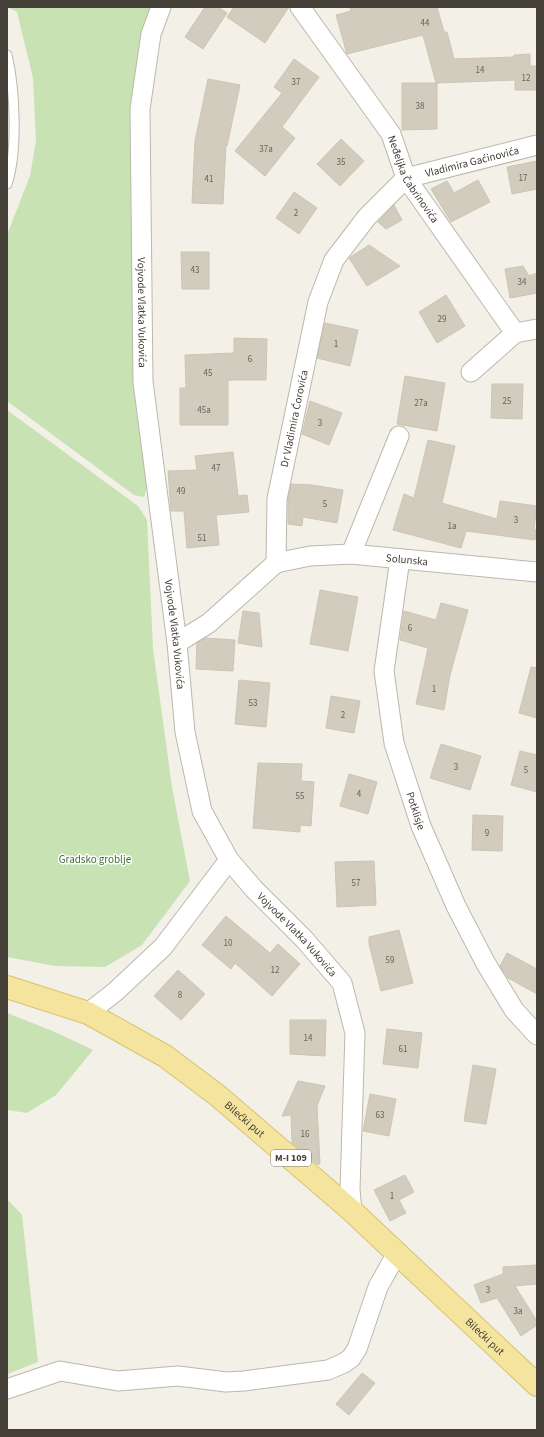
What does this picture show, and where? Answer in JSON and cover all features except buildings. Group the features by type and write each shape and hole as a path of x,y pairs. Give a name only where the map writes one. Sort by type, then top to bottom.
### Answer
{"main road":[{"name":"Bilećki put","path":"7,987 88,1013 165,1056 217,1095 352,1211 537,1385"}],"street":[{"name":"Vojvode Vlatka Vukovića","path":"161,7 151,34 140,109 143,382 177,642 184,732 202,812 229,860 254,889 304,939 342,982 355,1033 350,1189 352,1211"},
{"name":"Neđeljka Čabrinovića","path":"300,7 391,134 406,178 515,333"},
{"name":"Vladimira Gaćinovića","path":"406,178 537,145"},
{"name":"Dr Vladimira Ćorovića","path":"276,563 277,499 318,302 334,260 367,217 406,178"},
{"path":"471,372 515,333 537,329"},
{"path":"351,554 399,436"},
{"name":"Solunska","path":"276,563 310,556 351,554 537,572"},
{"name":"Potklisje","path":"400,559 384,671 394,743 421,826 456,906 485,962 514,1010 537,1035"},
{"path":"177,642 209,623 276,563"},
{"path":"88,1013 115,992 163,947 229,860"},
{"path":"7,1388 60,1371 118,1381 178,1376 226,1382 328,1370 348,1361 356,1349 378,1287 397,1253"}],"lane":[{"path":"7,55 12,78 13,138 11,174 7,184"}],"green space":[{"path":"7,7 157,7 147,33 148,483 144,497 134,495 7,401 7,235 30,176 36,141 33,78 17,12"},
{"name":"Gradsko groblje","path":"7,410 138,506 147,520 153,649 172,787 190,881 142,945 105,967 55,966 7,957"},
{"path":"7,1013 55,1032 93,1050 56,1095 27,1113 7,1110"},
{"path":"7,1199 22,1215 38,1362 7,1374"}]}
